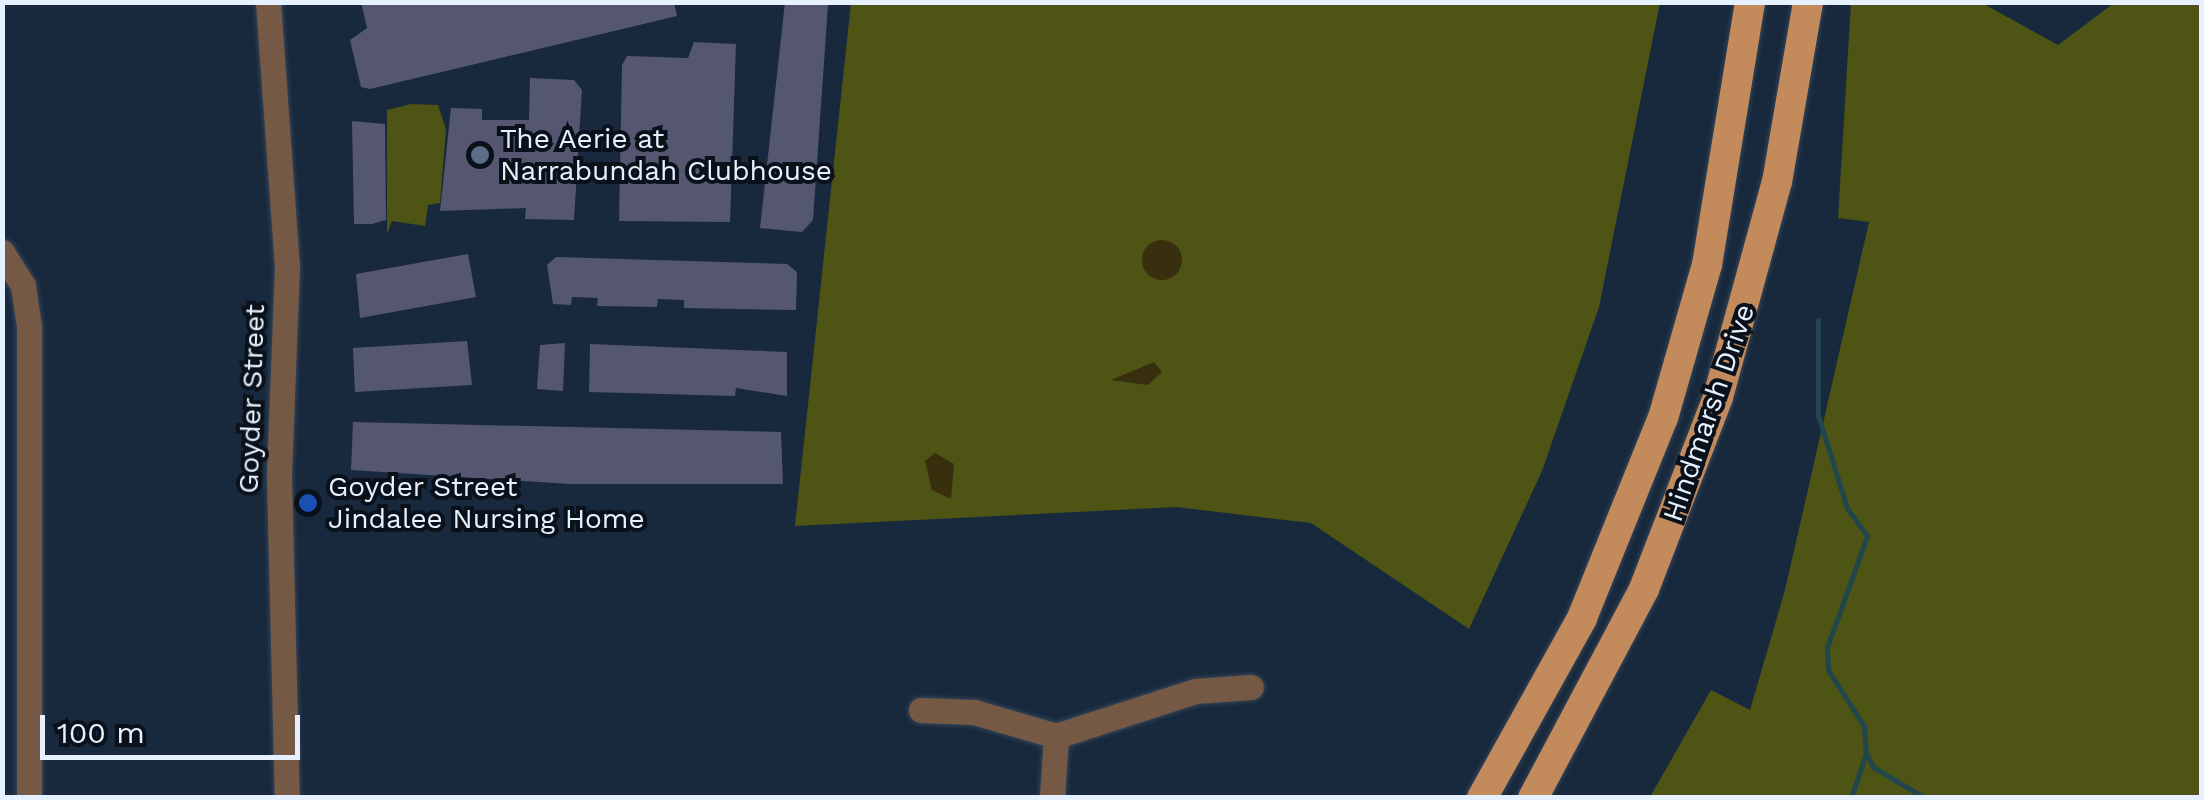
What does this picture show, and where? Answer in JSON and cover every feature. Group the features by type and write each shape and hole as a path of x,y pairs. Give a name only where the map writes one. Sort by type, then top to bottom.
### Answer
{"main road":[{"name":"Hindmarsh Drive","path":"1482,798 1582,618 1663,418 1707,264 1750,2"},
{"name":"Hindmarsh Drive","path":"1533,798 1644,589 1718,397 1778,182 1808,2"}],"street":[{"name":"Goyder Street","path":"268,2 286,266 279,578 287,798"},
{"path":"2,252 23,286 29,326 15,733 29,798"},
{"path":"921,710 974,712 1056,736 1184,694 1251,687"},
{"path":"1052,798 1056,736"}],"green space":[{"path":"851,3 1660,3 1599,307 1542,471 1469,629 1311,523 1176,507 795,526"},
{"path":"1851,3 1982,3 2058,45 2114,3 2201,3 2201,797 1650,797 1711,690 1750,710 1785,590 1869,222 1838,218"},
{"path":"411,104 438,105 446,129 440,203 428,205 425,226 392,221 387,234 387,110"}],"sand":[{"path":"1162,240 1176,246 1182,260 1176,274 1162,280 1148,274 1142,260 1148,246"},
{"path":"1154,362 1162,372 1148,385 1111,380"},
{"path":"935,453 954,464 951,499 932,490 925,461"}],"building":[{"path":"361,2 674,2 677,16 370,89 361,87 350,40 367,28"},
{"path":"785,2 828,5 813,220 802,232 760,228"},
{"path":"694,42 736,44 730,222 619,221 622,65 627,56 688,58"},
{"path":"530,78 574,80 582,90 574,220 525,219 526,208 440,211 451,108 482,109 482,120 529,120"},
{"path":"352,121 385,124 386,220 372,224 354,224"},
{"path":"468,254 476,297 360,318 356,274"},
{"path":"556,257 787,264 797,272 796,310 684,308 684,300 658,299 657,307 597,306 598,298 572,297 571,305 553,304 547,265"},
{"path":"467,341 472,385 355,392 353,348"},
{"path":"565,343 563,391 537,389 540,345"},
{"path":"590,344 787,352 787,396 736,388 735,396 589,392"},
{"path":"353,422 781,432 783,484 570,484 351,470"}],"waterway":[{"path":"1818,320 1818,415 1847,508 1867,536 1827,648 1828,670 1864,726 1866,753 1851,798"},
{"path":"1866,753 1873,767 1925,798"}],"place":[{"name":"The Aerie at Narrabundah Clubhouse","path":"480,155"},
{"name":"Goyder Street Jindalee Nursing Home","path":"308,503"}]}
